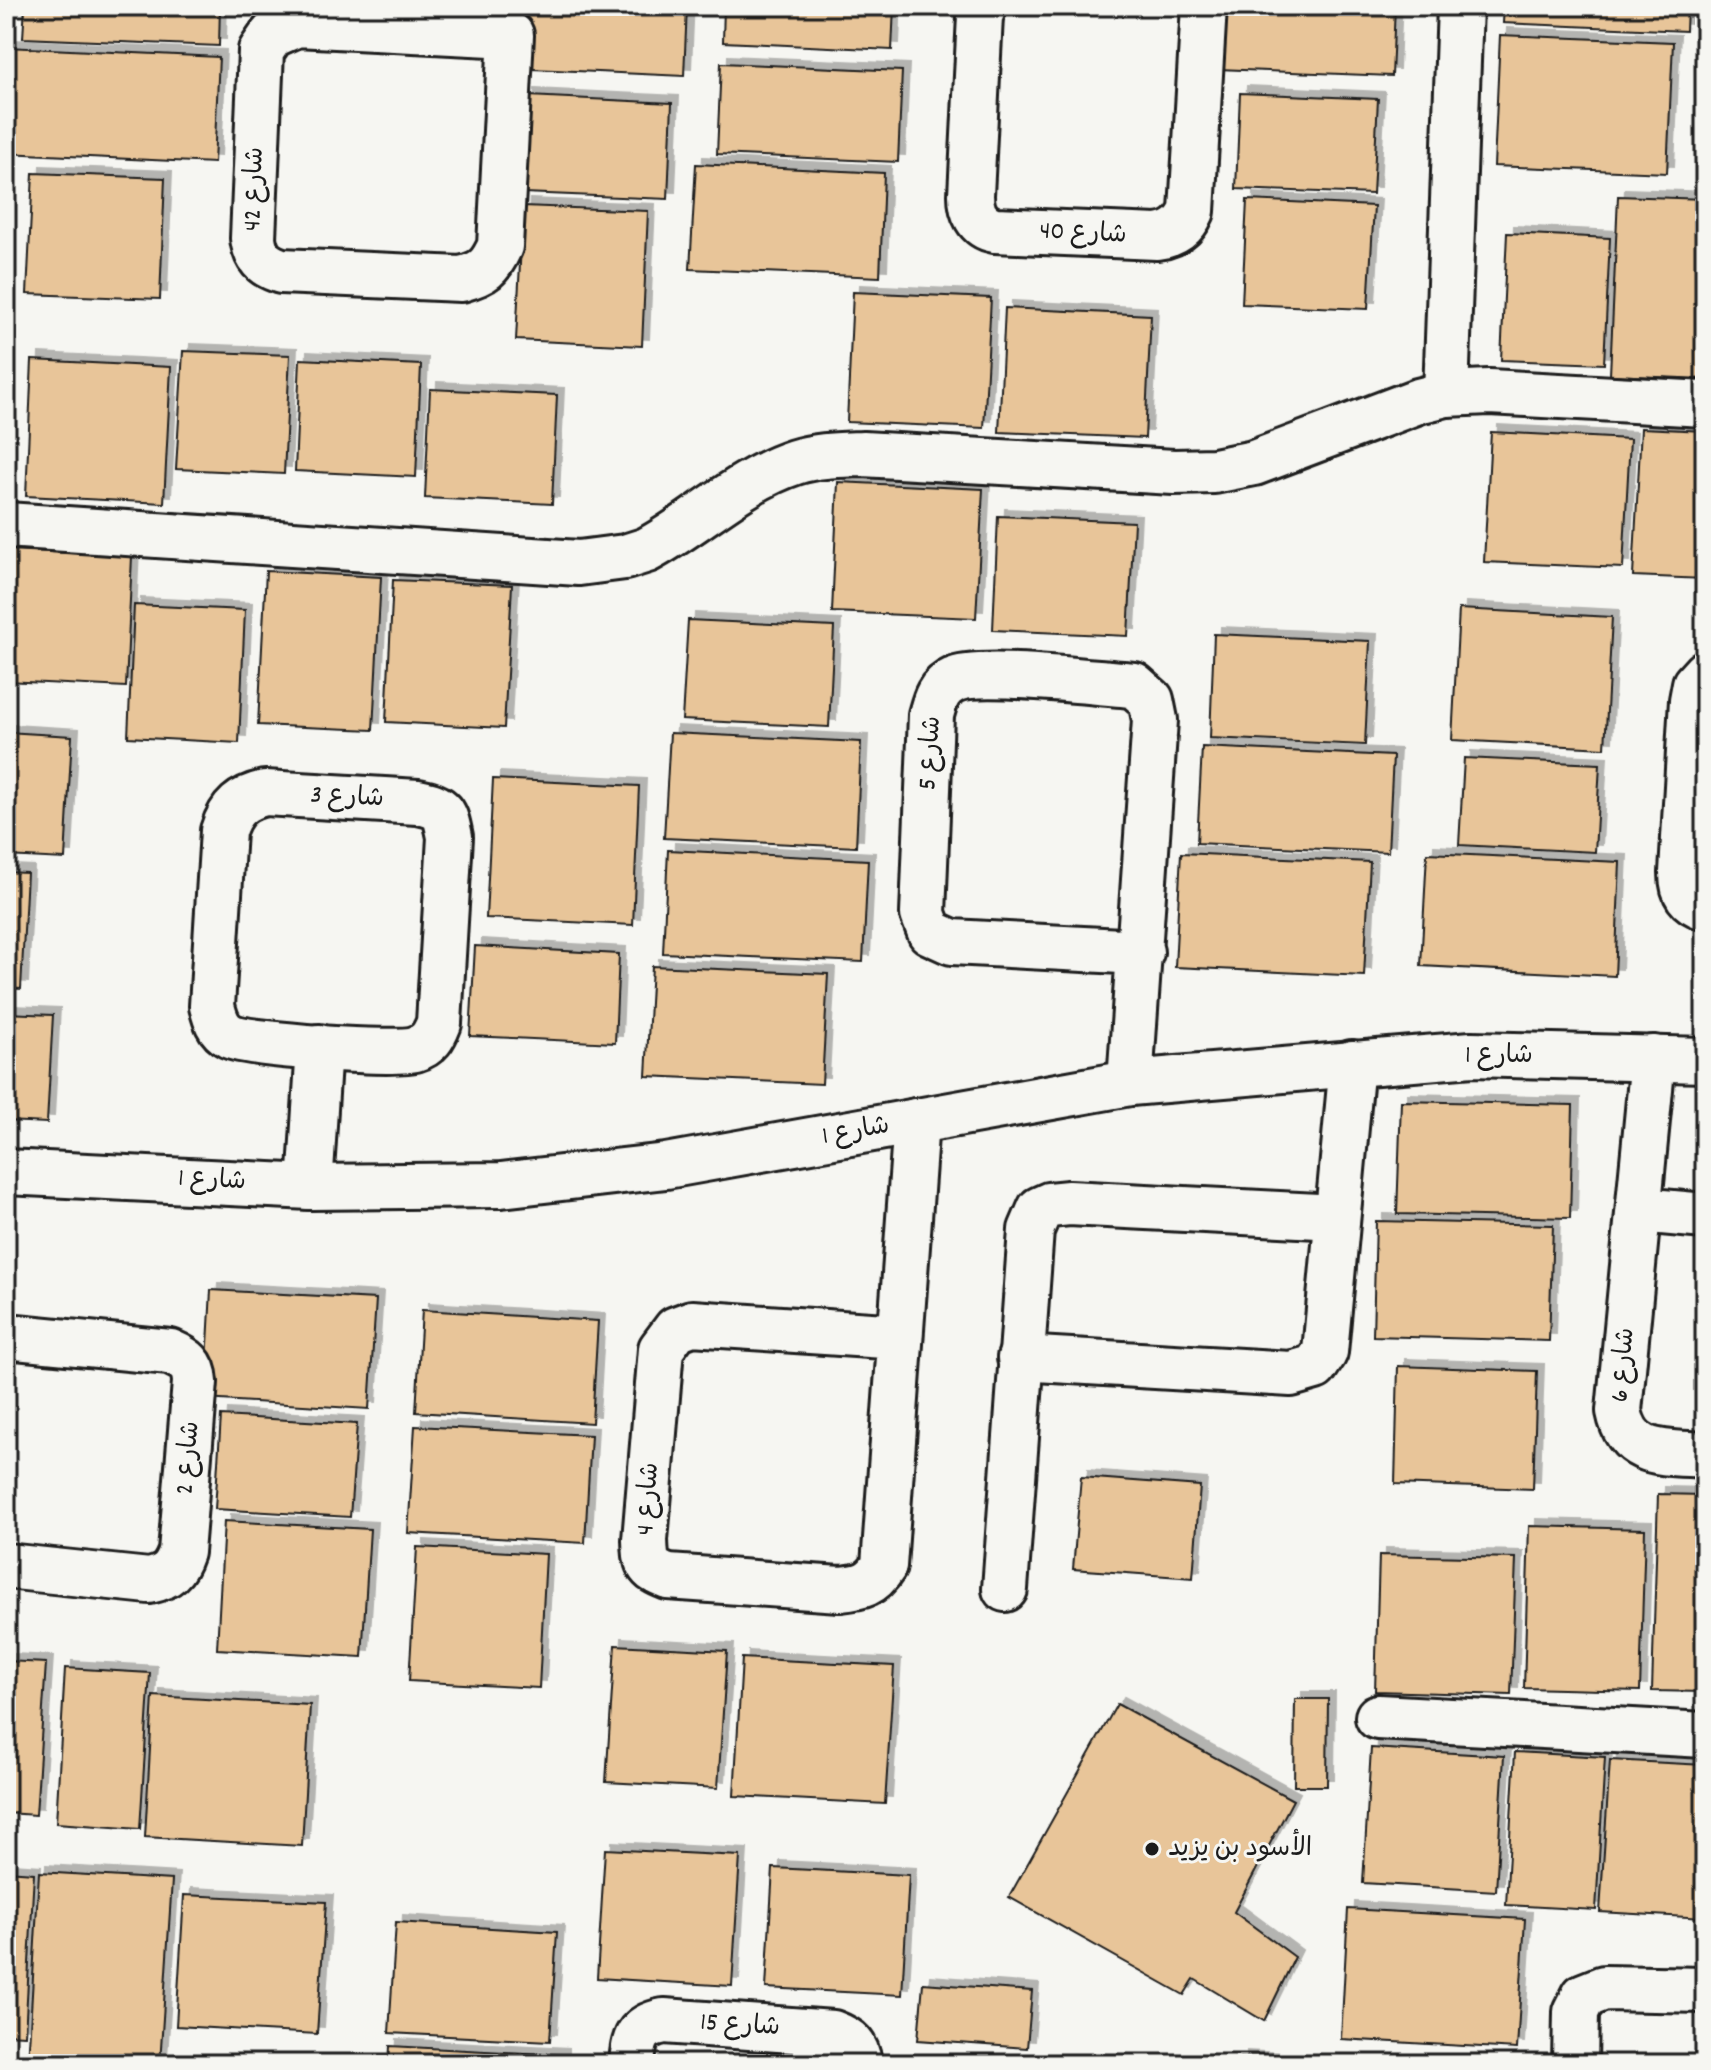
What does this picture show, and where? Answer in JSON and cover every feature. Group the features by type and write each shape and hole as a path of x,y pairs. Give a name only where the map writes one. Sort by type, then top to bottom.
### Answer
{"street":[{"name":"شارع 40","path":"984,6 980,16 971,195 971,208 977,220 988,229 995,230 1157,237 1168,236 1178,230 1192,211 1204,6"},
{"path":"1446,394 1460,6"},
{"name":"شارع 42","path":"512,21 500,246 493,262 480,274 461,279 281,271 266,266 258,258 253,238 261,51 272,35 297,24 512,21"},
{"path":"6,525 579,563 602,562 625,557 667,539 765,475 796,462 829,455 863,454 1174,472 1214,471 1254,463 1418,401 1446,394 1489,392 1705,404"},
{"path":"1705,673 1695,684 1692,700 1682,873 1682,886 1686,894 1694,904 1705,907"},
{"name":"شارع 5","path":"1130,1083 1141,952 1155,720 1151,700 1134,685 988,676 956,678 945,685 935,697 931,715 923,914 930,932 952,942 1141,952"},
{"name":"شارع 3","path":"265,793 418,802 438,807 446,817 450,837 439,1023 434,1035 426,1045 399,1052 319,1047 231,1037 220,1028 215,1018 212,1006 223,831 227,818 246,797 265,793"},
{"path":"310,1187 319,1047"},
{"name":"شارع 1","path":"6,1172 310,1187 516,1183 666,1166 1130,1083 1472,1054 1705,1060"},
{"name":"شارع 6","path":"1653,1058 1619,1411 1623,1429 1638,1445 1658,1451 1705,1455"},
{"path":"1020,1358 1291,1374 1315,1367 1325,1352 1352,1063"},
{"name":"شارع 4","path":"900,1337 692,1323 676,1329 661,1349 645,1540 646,1559 655,1572 668,1577 840,1589 864,1587 876,1579 884,1566 916,1121"},
{"path":"1005,1589 1031,1230 1040,1209 1069,1203 1337,1217"},
{"path":"1640,1210 1705,1216"},
{"name":"شارع 2","path":"6,1336 170,1352 191,1364 195,1382 181,1552 177,1565 170,1573 149,1581 6,1566"},
{"path":"1378,1717 1705,1735"},
{"path":"1575,2064 1576,2012 1584,1996 1604,1988 1705,1990"},
{"name":"شارع 15","path":"632,2064 637,2036 651,2024 664,2021 833,2033 848,2039 854,2046 859,2064"}],"building":[{"path":"25,6 220,6 219,46 23,38"},
{"path":"515,6 687,6 684,76 511,68"},
{"path":"724,6 894,6 892,50 723,42"},
{"path":"1221,6 1395,6 1392,76 1218,69"},
{"path":"1504,6 1687,6 1686,31 1503,23"},
{"path":"1500,35 1673,42 1667,173 1494,166"},
{"path":"6,47 219,57 214,163 6,153"},
{"path":"721,63 902,71 898,162 717,154"},
{"path":"1240,93 1378,99 1373,194 1236,189"},
{"path":"528,96 672,103 668,199 524,193"},
{"path":"696,164 884,173 880,277 690,269"},
{"path":"33,173 165,178 160,299 27,294"},
{"path":"1618,196 1705,199 1705,379 1610,375"},
{"path":"1247,200 1374,206 1368,309 1242,304"},
{"path":"523,206 648,211 642,346 516,340"},
{"path":"1507,233 1610,238 1604,364 1501,360"},
{"path":"853,292 991,298 984,428 847,422"},
{"path":"1005,308 1151,315 1145,438 999,432"},
{"path":"183,351 290,355 284,474 176,469"},
{"path":"300,359 421,365 416,477 295,471"},
{"path":"32,360 171,367 164,503 26,496"},
{"path":"430,389 557,395 552,504 425,498"},
{"path":"1641,428 1705,431 1705,579 1633,576"},
{"path":"1491,432 1630,439 1623,568 1484,562"},
{"path":"838,482 983,489 976,618 832,612"},
{"path":"998,516 1134,522 1128,636 993,630"},
{"path":"7,550 132,556 126,687 6,681"},
{"path":"266,571 381,577 373,730 258,725"},
{"path":"393,580 512,585 504,728 386,722"},
{"path":"134,605 245,610 239,743 128,737"},
{"path":"1459,609 1612,617 1605,748 1452,740"},
{"path":"688,620 834,627 829,727 682,720"},
{"path":"1214,634 1370,641 1365,745 1210,738"},
{"path":"6,732 72,736 65,859 6,856"},
{"path":"670,733 861,742 856,847 664,838"},
{"path":"1202,747 1393,756 1388,852 1197,843"},
{"path":"1464,758 1600,764 1595,852 1459,845"},
{"path":"493,779 639,786 633,925 486,918"},
{"path":"668,850 868,860 863,962 663,953"},
{"path":"1181,853 1370,862 1364,976 1175,967"},
{"path":"1427,853 1620,862 1615,976 1421,966"},
{"path":"6,872 27,873 21,989 6,988"},
{"path":"475,946 619,954 615,1043 470,1036"},
{"path":"652,966 828,974 822,1084 646,1076"},
{"path":"6,1013 53,1015 47,1123 6,1121"},
{"path":"1401,1101 1573,1105 1570,1218 1397,1214"},
{"path":"1376,1221 1553,1225 1549,1341 1373,1336"},
{"path":"211,1290 376,1299 369,1409 205,1399"},
{"path":"422,1310 598,1321 592,1423 416,1412"},
{"path":"1398,1366 1537,1371 1533,1489 1395,1484"},
{"path":"221,1416 357,1424 350,1517 215,1509"},
{"path":"415,1426 591,1435 585,1543 408,1533"},
{"path":"1081,1477 1200,1486 1193,1578 1073,1569"},
{"path":"1658,1494 1705,1495 1705,1692 1652,1691"},
{"path":"224,1521 370,1529 362,1657 217,1649"},
{"path":"1529,1526 1645,1529 1640,1691 1524,1688"},
{"path":"417,1547 546,1554 539,1688 409,1681"},
{"path":"1379,1555 1516,1558 1511,1695 1375,1691"},
{"path":"615,1645 727,1651 718,1788 606,1782"},
{"path":"742,1658 894,1666 885,1804 734,1796"},
{"path":"6,1661 46,1663 36,1815 6,1813"},
{"path":"65,1668 150,1673 140,1829 56,1823"},
{"path":"153,1696 310,1705 302,1846 145,1837"},
{"path":"1295,1699 1328,1699 1327,1786 1294,1786"},
{"name":"الأسود بن يزيد","path":"1117,1704 1293,1800 1234,1912 1295,1957 1264,2021 1194,1979 1184,1995 1009,1897"},
{"path":"1371,1748 1504,1756 1496,1891 1363,1883"},
{"path":"1515,1752 1605,1757 1596,1910 1506,1905"},
{"path":"1610,1760 1705,1765 1705,1918 1600,1912"},
{"path":"605,1849 740,1856 732,1986 597,1978"},
{"path":"773,1868 909,1875 902,1995 766,1988"},
{"path":"6,1871 34,1873 25,2035 6,2034"},
{"path":"39,1872 172,1880 160,2064 28,2064"},
{"path":"184,1895 326,1902 317,2034 176,2026"},
{"path":"1348,1909 1525,1919 1517,2049 1341,2039"},
{"path":"396,1922 557,1932 550,2041 389,2033"},
{"path":"923,1983 1032,1991 1027,2048 918,2040"},
{"path":"390,2046 562,2055 562,2064 389,2064"},
{"path":"1240,2058 1347,2064 1240,2064"}],"place":[{"name":"الأسود بن يزيد","path":"1152,1849"}]}
